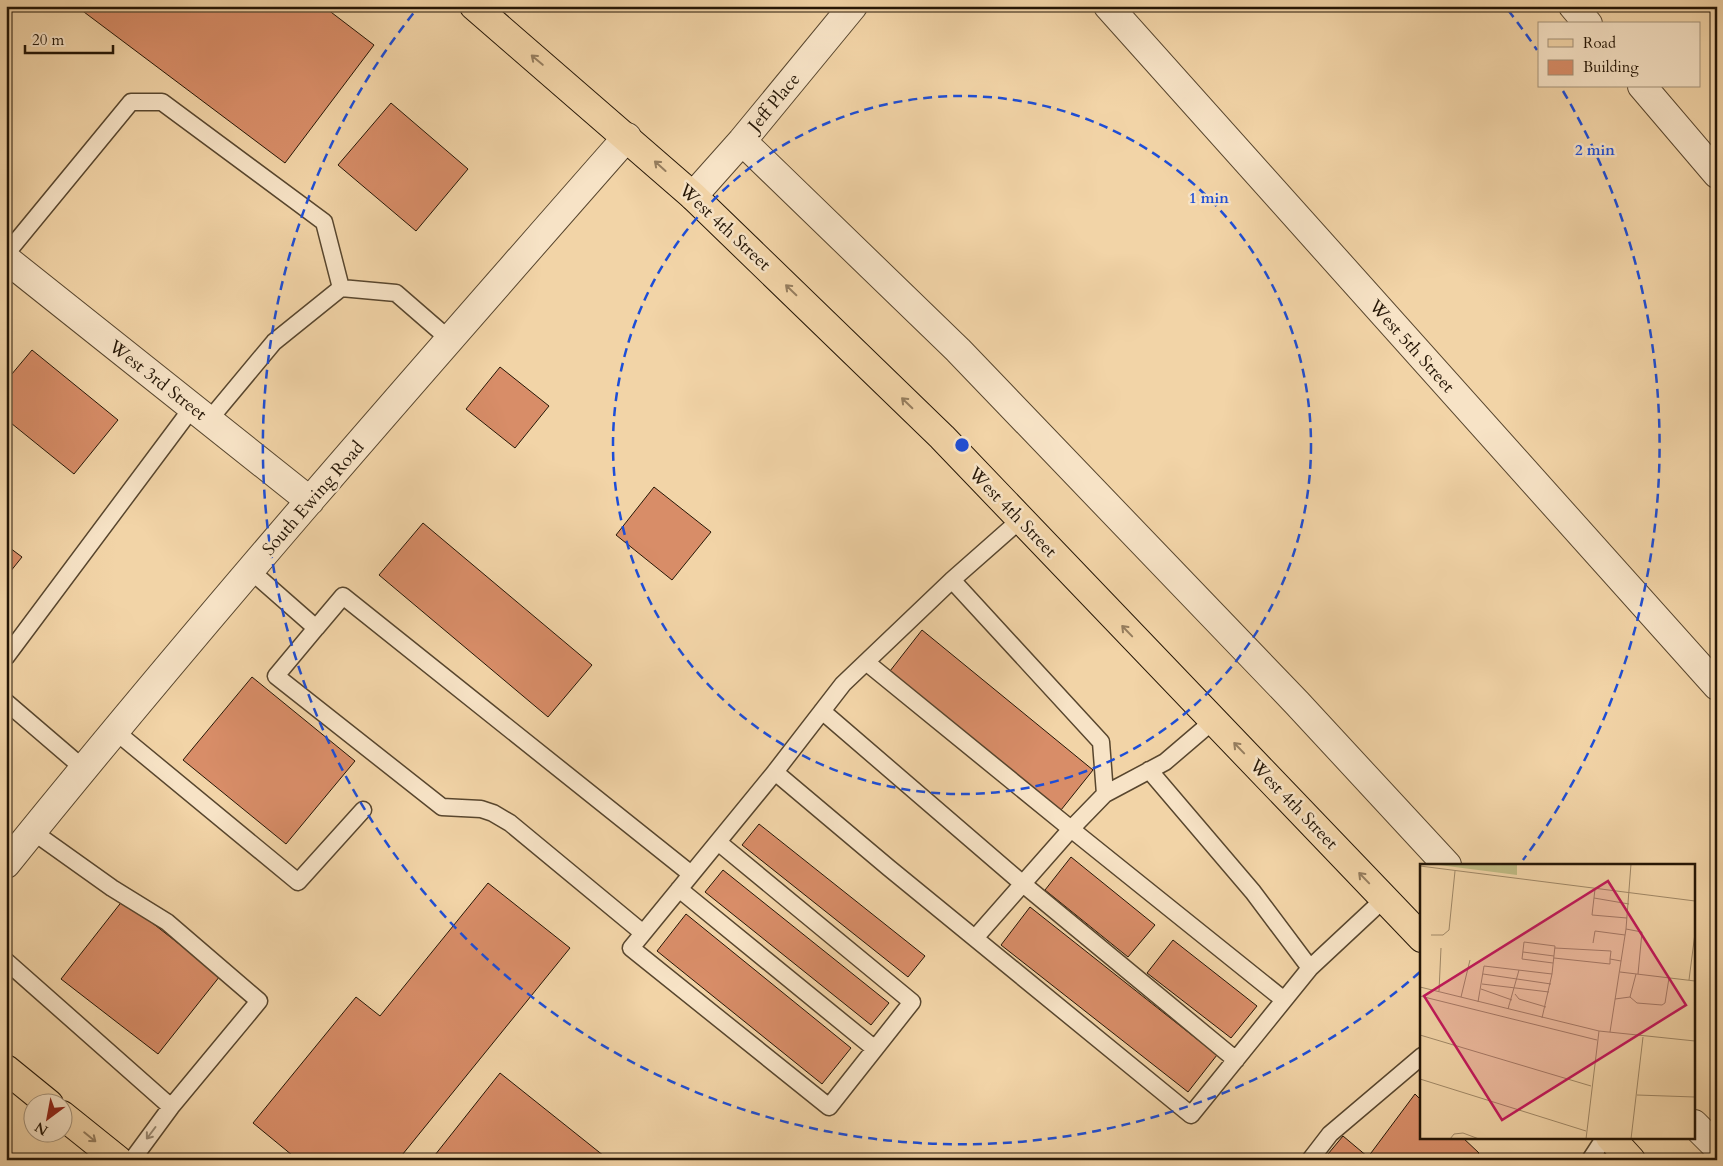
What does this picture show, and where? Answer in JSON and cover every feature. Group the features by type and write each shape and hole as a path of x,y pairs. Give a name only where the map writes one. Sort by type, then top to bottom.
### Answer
{"main road":[{"name":"West 4th Street","path":"474,6 693,196 942,437 1420,936"},
{"path":"6,1069 37,1094"},
{"path":"72,1123 118,1160"},
{"path":"1611,1138 1631,1160"}],"street":[{"name":"Jeff Place","path":"693,196 742,141 853,6"},
{"name":"West 5th Street","path":"1108,6 1717,686"},
{"path":"1573,6 1586,22"},
{"path":"1644,88 1717,174"},
{"name":"South Ewing Road","path":"6,864 83,768 250,571 450,339 627,138"},
{"path":"742,141 958,350 1297,703 1446,864"},
{"name":"West 3rd Street","path":"6,258 310,501"},
{"path":"1696,1126 1717,1147"}],"lane":[{"path":"6,254 132,102 162,102 324,222 341,288"},
{"path":"6,658 200,414 274,342 341,288 396,292 450,339"},
{"path":"718,842 912,1002 829,1107 631,948 775,772 843,684 952,580 1020,520"},
{"path":"250,571 316,628"},
{"path":"952,580 1102,742 1106,794"},
{"path":"643,933 510,823 493,813 481,809 442,807 276,676 343,596 691,874"},
{"path":"866,662 1284,1000"},
{"path":"6,702 83,768"},
{"path":"822,711 1023,884 1236,1060"},
{"path":"974,938 1071,829 1106,794 1165,762 1213,721"},
{"path":"115,731 298,882 363,810"},
{"path":"1149,770 1253,892 1310,968"},
{"path":"775,772 1191,1115 1310,968 1384,899"},
{"path":"32,831 112,888 167,922 259,1001 171,1107 132,1160"},
{"path":"679,889 875,1049"},
{"path":"6,961 171,1107"},
{"path":"1310,1160 1330,1134 1420,1058"},
{"path":"1590,1160 1604,1138"}],"building":[{"path":"76,6 323,6 374,45 285,163"},
{"path":"391,103 468,169 416,231 338,165"},
{"path":"32,350 118,420 74,474 6,419 6,381"},
{"path":"500,367 549,406 515,448 466,409"},
{"path":"654,487 711,532 672,580 616,535"},
{"path":"423,523 592,665 548,717 379,575"},
{"path":"6,545 22,557 6,577"},
{"path":"922,630 1093,770 1061,810 890,671"},
{"path":"252,677 355,761 286,844 183,760"},
{"path":"759,824 925,956 908,977 742,845"},
{"path":"1071,857 1155,925 1128,957 1045,890"},
{"path":"723,870 889,1003 871,1025 705,892"},
{"path":"488,883 570,948 398,1160 298,1160 253,1123 356,997 380,1016"},
{"path":"123,900 220,976 158,1054 61,979"},
{"path":"1030,907 1217,1055 1188,1092 1001,945"},
{"path":"686,914 851,1048 822,1084 657,951"},
{"path":"1173,940 1257,1006 1231,1038 1147,973"},
{"path":"500,1073 609,1160 431,1160"},
{"path":"1415,1094 1420,1099 1420,1138 1463,1138 1479,1153 1474,1160 1323,1160 1343,1136 1368,1157"}]}
